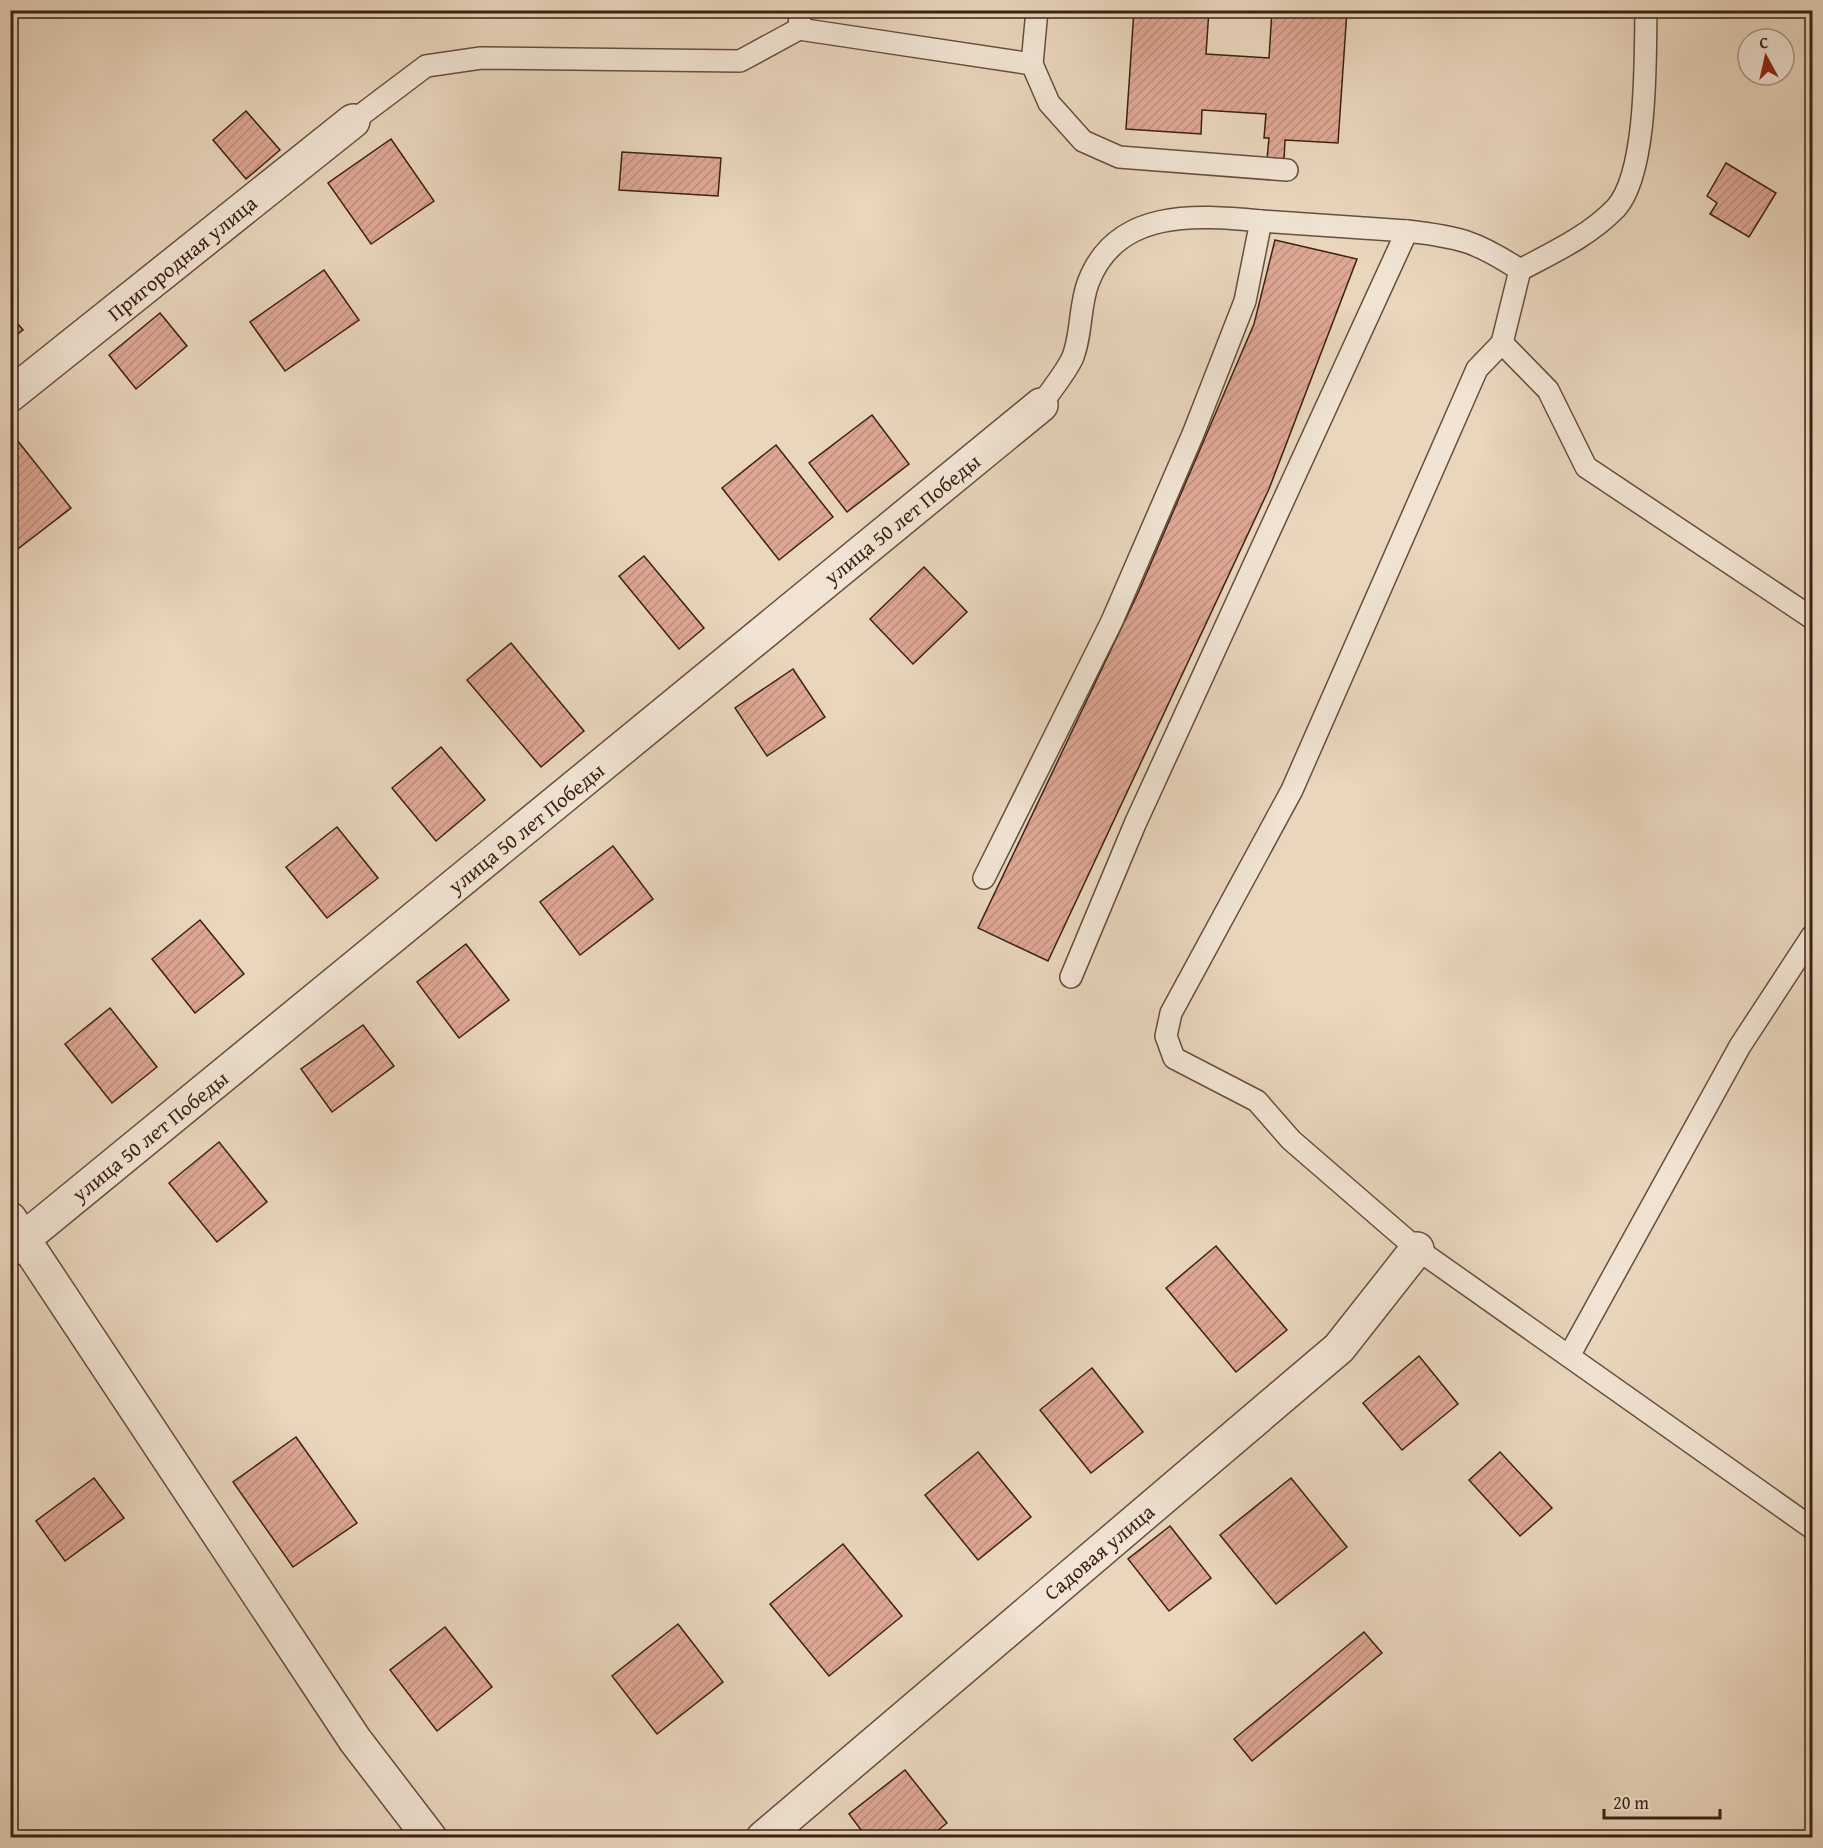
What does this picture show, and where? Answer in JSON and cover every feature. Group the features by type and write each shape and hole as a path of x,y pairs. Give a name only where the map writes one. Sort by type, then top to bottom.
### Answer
{"street":[{"name":"Пригородная улица","path":"10,395 353,121"},
{"name":"улица 50 лет Победы","path":"15,1236 1041,405"},
{"path":"15,1236 355,1740 430,1838"},
{"name":"Садовая улица","path":"763,1838 1339,1348 1417,1249"}],"lane":[{"path":"1037,10 1032,64 1049,103 1083,141 1119,157 1287,170"},
{"path":"1646,10 1642,126 1634,170 1618,206 1584,236 1520,270 1502,343 1477,369 1292,790 1171,1013 1166,1036 1174,1058 1257,1101 1291,1140 1417,1249 1812,1528"},
{"path":"353,121 426,66 481,58 740,61 799,20 1032,64"},
{"path":"1041,405 1072,358 1088,284 1100,259 1126,235 1163,219 1202,215 1407,231 1455,237 1487,248 1520,270"},
{"path":"984,878 1112,621 1193,434 1245,301 1261,221"},
{"path":"1071,977 1135,824 1407,231"},
{"path":"1502,343 1548,390 1586,467 1812,618"},
{"path":"1569,1356 1740,1046 1812,936"}],"building":[{"path":"1134,10 1209,10 1206,54 1269,58 1272,10 1347,10 1338,143 1285,140 1284,160 1267,159 1269,138 1264,138 1266,114 1202,110 1201,134 1126,129"},
{"path":"246,111 280,150 246,179 213,140"},
{"path":"391,139 434,201 371,244 328,183"},
{"path":"622,152 721,158 718,196 619,190"},
{"path":"1726,163 1776,193 1749,237 1710,214 1717,203 1707,196"},
{"path":"1275,240 1357,259 1269,489 1048,961 978,928 1139,591 1254,324"},
{"path":"324,270 359,320 285,371 250,322"},
{"path":"160,313 187,346 136,389 109,355"},
{"path":"10,315 23,330 10,340"},
{"path":"872,415 909,464 847,512 809,463"},
{"path":"17,440 71,508 10,555 10,444"},
{"path":"776,445 833,517 779,560 722,488"},
{"path":"644,556 704,628 679,649 619,576"},
{"path":"924,567 967,612 913,664 870,619"},
{"path":"511,643 584,731 541,767 467,680"},
{"path":"793,669 825,717 767,756 735,708"},
{"path":"441,747 485,800 436,841 392,788"},
{"path":"337,827 378,878 327,918 286,867"},
{"path":"613,846 653,899 580,955 540,902"},
{"path":"200,920 244,974 195,1013 152,959"},
{"path":"466,944 509,1000 459,1038 417,982"},
{"path":"110,1008 157,1067 112,1103 65,1044"},
{"path":"363,1025 394,1066 332,1112 301,1069"},
{"path":"219,1142 267,1202 217,1242 169,1183"},
{"path":"1216,1246 1287,1330 1236,1372 1166,1288"},
{"path":"1419,1356 1458,1404 1402,1450 1363,1403"},
{"path":"1092,1368 1143,1432 1091,1473 1040,1410"},
{"path":"296,1437 357,1523 293,1567 233,1482"},
{"path":"978,1452 1031,1517 978,1560 925,1495"},
{"path":"1500,1452 1552,1508 1520,1536 1469,1480"},
{"path":"94,1478 124,1518 65,1561 36,1521"},
{"path":"1291,1478 1347,1547 1276,1604 1220,1535"},
{"path":"1170,1526 1211,1578 1169,1611 1128,1559"},
{"path":"843,1544 902,1616 829,1676 770,1604"},
{"path":"678,1624 723,1682 657,1734 612,1676"},
{"path":"445,1627 492,1687 437,1731 390,1670"},
{"path":"1364,1632 1382,1653 1252,1761 1234,1739"},
{"path":"905,1770 947,1823 928,1838 867,1838 849,1814"}]}
